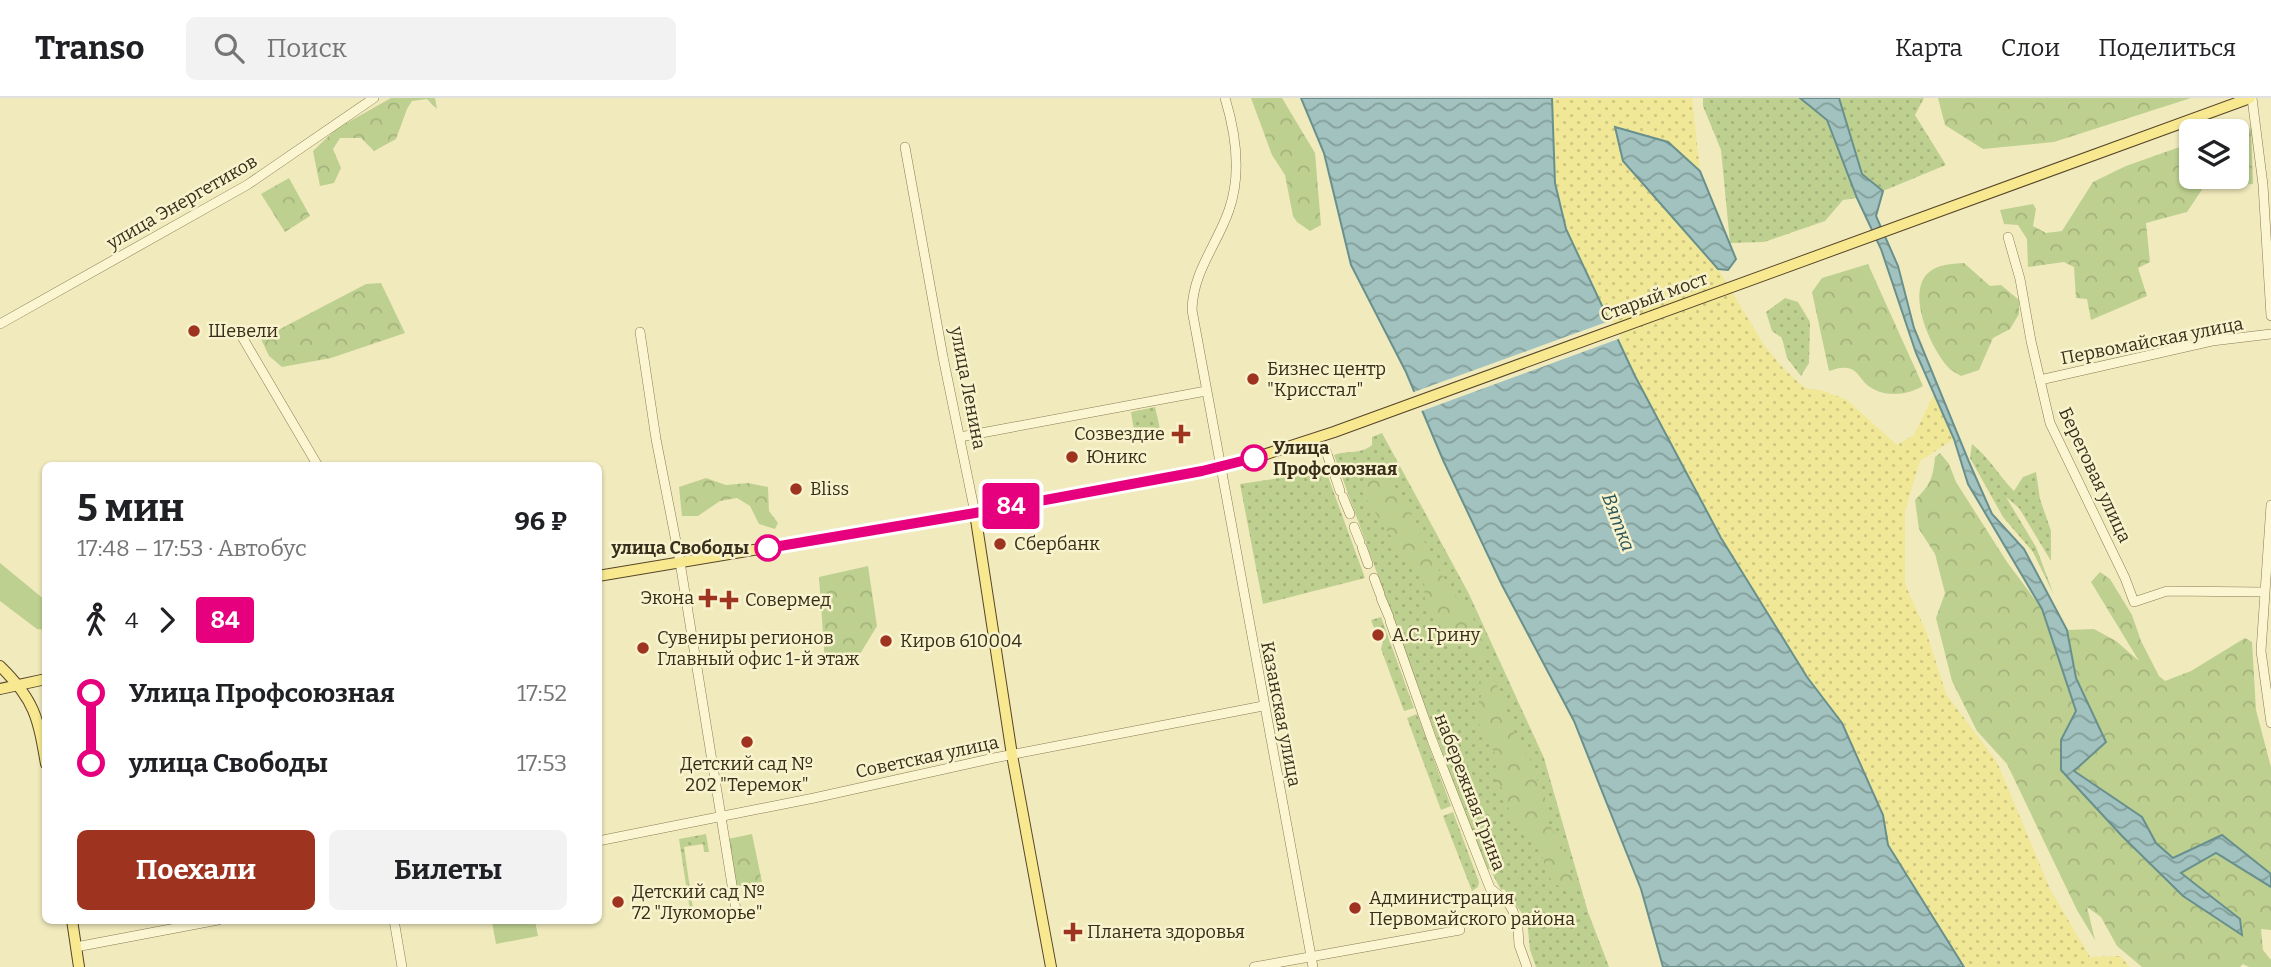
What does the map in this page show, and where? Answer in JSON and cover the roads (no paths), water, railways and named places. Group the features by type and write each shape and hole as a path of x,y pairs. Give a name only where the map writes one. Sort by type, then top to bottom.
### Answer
{"main road":[{"name":"Старый мост","path":"602,575 975,513 1222,467 1334,432 2251,98"},
{"name":"улица Ленина","path":"975,513 1012,755 1051,967"},
{"path":"0,666 20,685 33,709 42,741"},
{"path":"0,689 42,680"},
{"path":"73,924 79,967"}],"street":[{"name":"улица Энергетиков","path":"0,324 247,185 374,98"},
{"name":"Казанская улица","path":"1225,98 1236,143 1234,192 1227,214 1197,276 1192,299 1193,322 1312,962"},
{"path":"2251,98 2263,185 2271,316"},
{"name":"улица Ленина","path":"905,147 975,513"},
{"name":"Береговая улица","path":"2008,237 2020,279 2050,423 2134,602 2167,591 2264,592"},
{"path":"640,332 737,916"},
{"name":"Первомайская улица","path":"2040,380 2212,341 2271,334"},
{"path":"241,335 316,462"},
{"path":"960,437 1206,391"},
{"path":"1326,451 1350,514"},
{"path":"2271,505 2269,572 2264,592 2262,651 2271,723"},
{"path":"1354,527 1368,564"},
{"name":"набережная Грина","path":"1374,578 1432,740 1490,888 1509,904 1516,919 1519,945 1527,967"},
{"name":"Советская улица","path":"602,840 1263,706"},
{"path":"76,947 197,924"},
{"path":"395,924 402,967"},
{"path":"1254,967 1312,962 1460,930"}],"water":[{"name":"Вятка","path":"1301,98 1552,98 1555,183 1566,229 1635,376 1721,538 1807,677 1842,723 1883,815 1888,845 1964,967 1663,967 1641,889 1574,721 1502,585 1443,460 1406,372 1351,265 1324,153"},
{"path":"1800,98 1839,98 1862,174 1883,191 1876,216 1898,266 1914,328 1969,462 1992,514 2024,549 2067,630 2076,678 2106,742 2074,771 2142,817 2156,843 2173,858 2222,835 2271,874 2271,887 2216,853 2181,873 2240,919 2242,935 2183,896 2061,770 2061,740 2076,711 2042,609 1968,484 1954,439 1916,353 1881,249 1857,198 1827,120"},
{"path":"1615,127 1668,142 1700,171 1736,259 1728,270 1718,269 1623,161"}],"place":[{"name":"Шевели","path":"194,331"},
{"name":"Бизнес центр \"Крисстал\"","path":"1253,379"},
{"name":"Созвездие","path":"1181,434"},
{"name":"Юникс","path":"1072,457"},
{"name":"Улица Профсоюзная","path":"1254,458"},
{"name":"Bliss","path":"796,489"},
{"name":"Сбербанк","path":"1000,544"},
{"name":"улица Свободы","path":"768,548"},
{"name":"Экона","path":"708,598"},
{"name":"Совермед","path":"729,600"},
{"name":"А.С. Грину","path":"1378,635"},
{"name":"Киров 610004","path":"886,641"},
{"name":"Сувениры регионов Главный офис 1-й этаж","path":"643,648"},
{"name":"Детский сад № 202 \"Теремок\"","path":"747,742"},
{"name":"Детский сад № 72 \"Лукоморье\"","path":"618,902"},
{"name":"Администрация Первомайского района","path":"1355,908"},
{"name":"Планета здоровья","path":"1073,932"}]}
